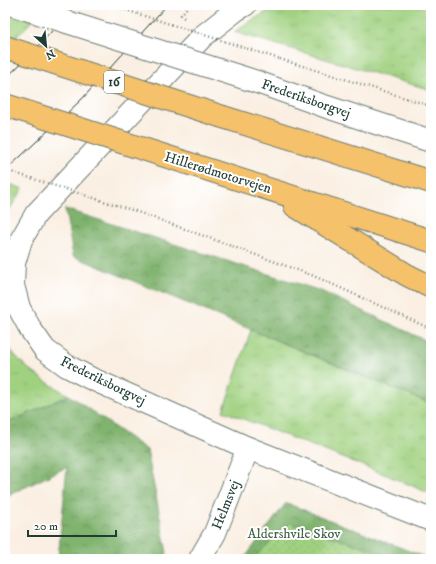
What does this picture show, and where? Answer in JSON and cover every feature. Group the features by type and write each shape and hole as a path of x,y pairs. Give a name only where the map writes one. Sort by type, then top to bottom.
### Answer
{"highway":[{"name":"16","path":"5,47 431,182"},
{"name":"Hillerødmotorvejen","path":"5,105 431,241"},
{"path":"265,188 407,275 431,287"}],"street":[{"name":"Frederiksborgvej","path":"13,5 257,82 324,106 431,140"},
{"name":"Frederiksborgvej","path":"245,5 236,10 203,36 36,214 21,240 14,263 13,285 19,308 31,330 46,350 67,366 90,378 248,448 431,520"},
{"name":"Helmsvej","path":"200,559 215,533 248,448"}],"path":[{"path":"110,5 431,106"},
{"path":"5,170 135,211 314,276 431,329"}],"green space":[{"path":"5,5 47,5 5,49"},
{"path":"287,5 402,5 431,8 431,90 234,32 272,9"},
{"path":"7,183 23,189 5,216 5,185"},
{"path":"65,209 321,291 431,343 431,404 73,256"},
{"path":"251,330 431,404 431,494 223,411"},
{"path":"5,341 25,366 51,385 69,395 5,424"},
{"path":"69,395 147,450 167,553 163,559 58,559 67,467 5,497 5,424"},
{"name":"Aldershvile Skov","path":"286,503 430,559 244,559"},
{"path":"290,523 400,559 253,559"}],"tram line":[{"path":"5,79 35,50 75,5"},
{"path":"5,171 82,99 167,5"}]}
